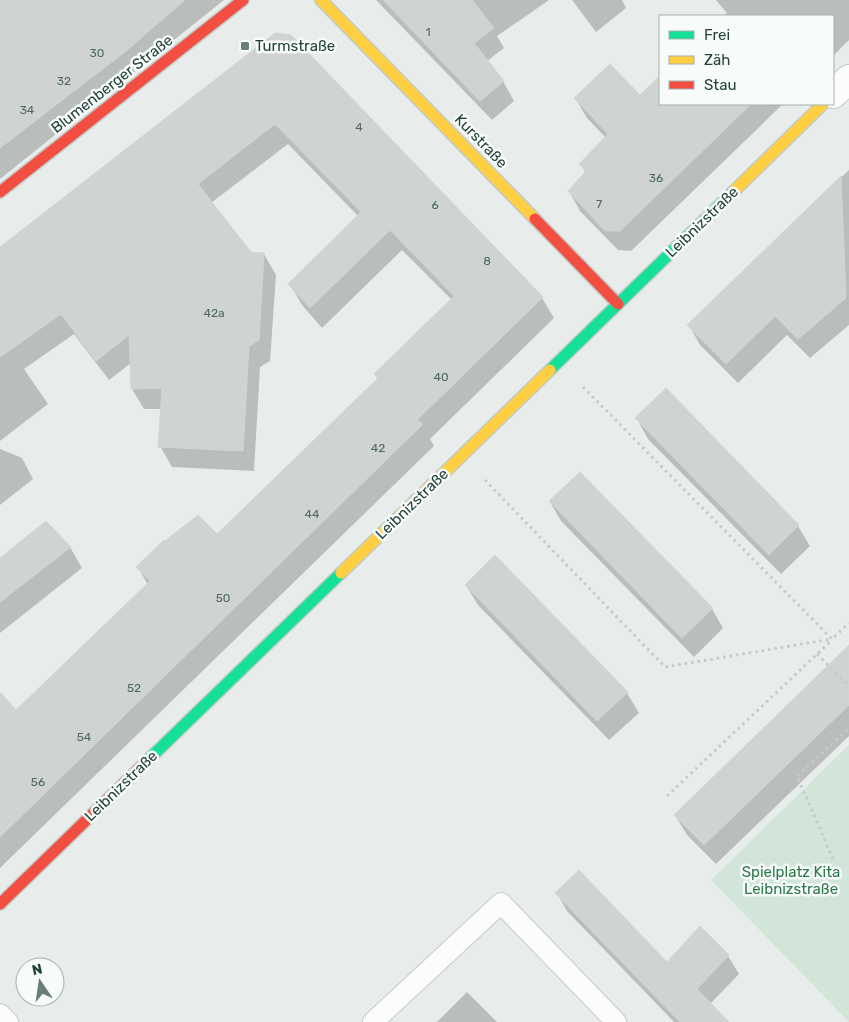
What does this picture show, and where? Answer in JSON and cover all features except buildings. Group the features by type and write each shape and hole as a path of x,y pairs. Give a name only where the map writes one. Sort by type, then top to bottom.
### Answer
{"street":[{"name":"Blumenberger Straße","path":"0,192 243,0"},
{"name":"Kurstraße","path":"321,0 618,304"},
{"path":"834,93 849,79"},
{"name":"Leibnizstraße","path":"0,904 822,105"}],"lane":[{"path":"373,1022 502,903 616,1022"},
{"path":"0,1014 8,1022"}],"path":[{"path":"558,362 832,639"},
{"path":"462,456 665,667 832,639"},
{"path":"667,796 849,623"},
{"path":"817,654 849,686"},
{"path":"833,859 797,776 849,728"}],"green space":[{"name":"Spielplatz Kita Leibnizstraße","path":"849,745 849,1022 711,880"}],"traffic: fast":[{"path":"550,370 733,192"},
{"path":"147,761 341,573"}],"traffic: slow":[{"path":"321,0 535,219"},
{"path":"733,192 822,105"},
{"path":"341,573 550,370"}],"traffic: jam":[{"path":"0,192 243,0"},
{"path":"535,219 618,304"},
{"path":"0,904 147,761"}],"place":[{"name":"Turmstraße","path":"245,46"}]}
